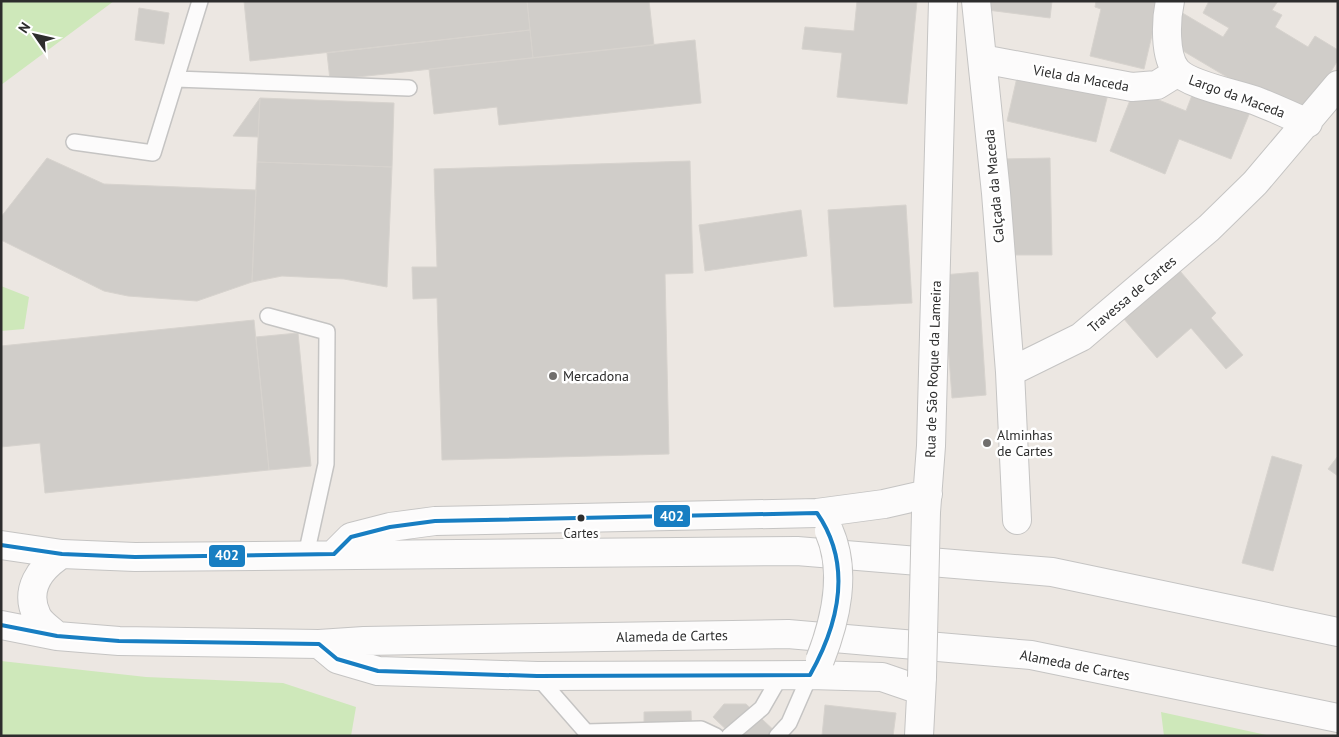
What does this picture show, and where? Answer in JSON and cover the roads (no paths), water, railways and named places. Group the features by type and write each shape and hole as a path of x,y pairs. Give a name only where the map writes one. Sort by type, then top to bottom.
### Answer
{"main road":[{"name":"Rua de São Roque da Lameira","path":"919,736 927,503 932,426 944,1"},
{"name":"Calçada da Maceda","path":"976,1 996,193 1010,372"},
{"path":"1170,1 1166,20 1175,68"},
{"name":"Viela da Maceda","path":"982,59 1132,87 1157,85 1175,68"},
{"name":"Largo da Maceda","path":"1175,68 1188,80 1258,101 1308,123"},
{"name":"Travessa de Cartes","path":"1010,372 1081,338 1209,228 1255,183 1308,123 1338,85"},
{"path":"1010,372 1017,520"},
{"path":"334,554 351,537 390,527 435,521 823,522 884,504 927,503"},
{"path":"815,667 832,626 838,592 839,563 835,545 823,522"},
{"path":"1,544 62,554 135,557 334,554 807,552 1052,572 1338,632"},
{"path":"57,636 38,618 32,601 36,578 47,564 62,554"},
{"name":"Alameda de Cartes","path":"1,625 57,636 119,641 319,644 364,641 788,634 1031,655 1338,718"},
{"path":"319,644 337,659 378,671 537,676 781,675 815,667 921,684"}],"lane":[{"path":"74,142 153,153 200,1"},
{"path":"176,79 409,88"},
{"path":"268,316 327,332 326,464 306,555"},
{"path":"777,736 789,723 815,667"},
{"path":"729,736 762,708 781,675"},
{"path":"537,676 586,734 701,729 716,736"}],"place":[{"name":"Mercadona","path":"553,376"},
{"name":"Alminhas de Cartes","path":"987,443"},
{"name":"Cartes","path":"581,518"}]}
